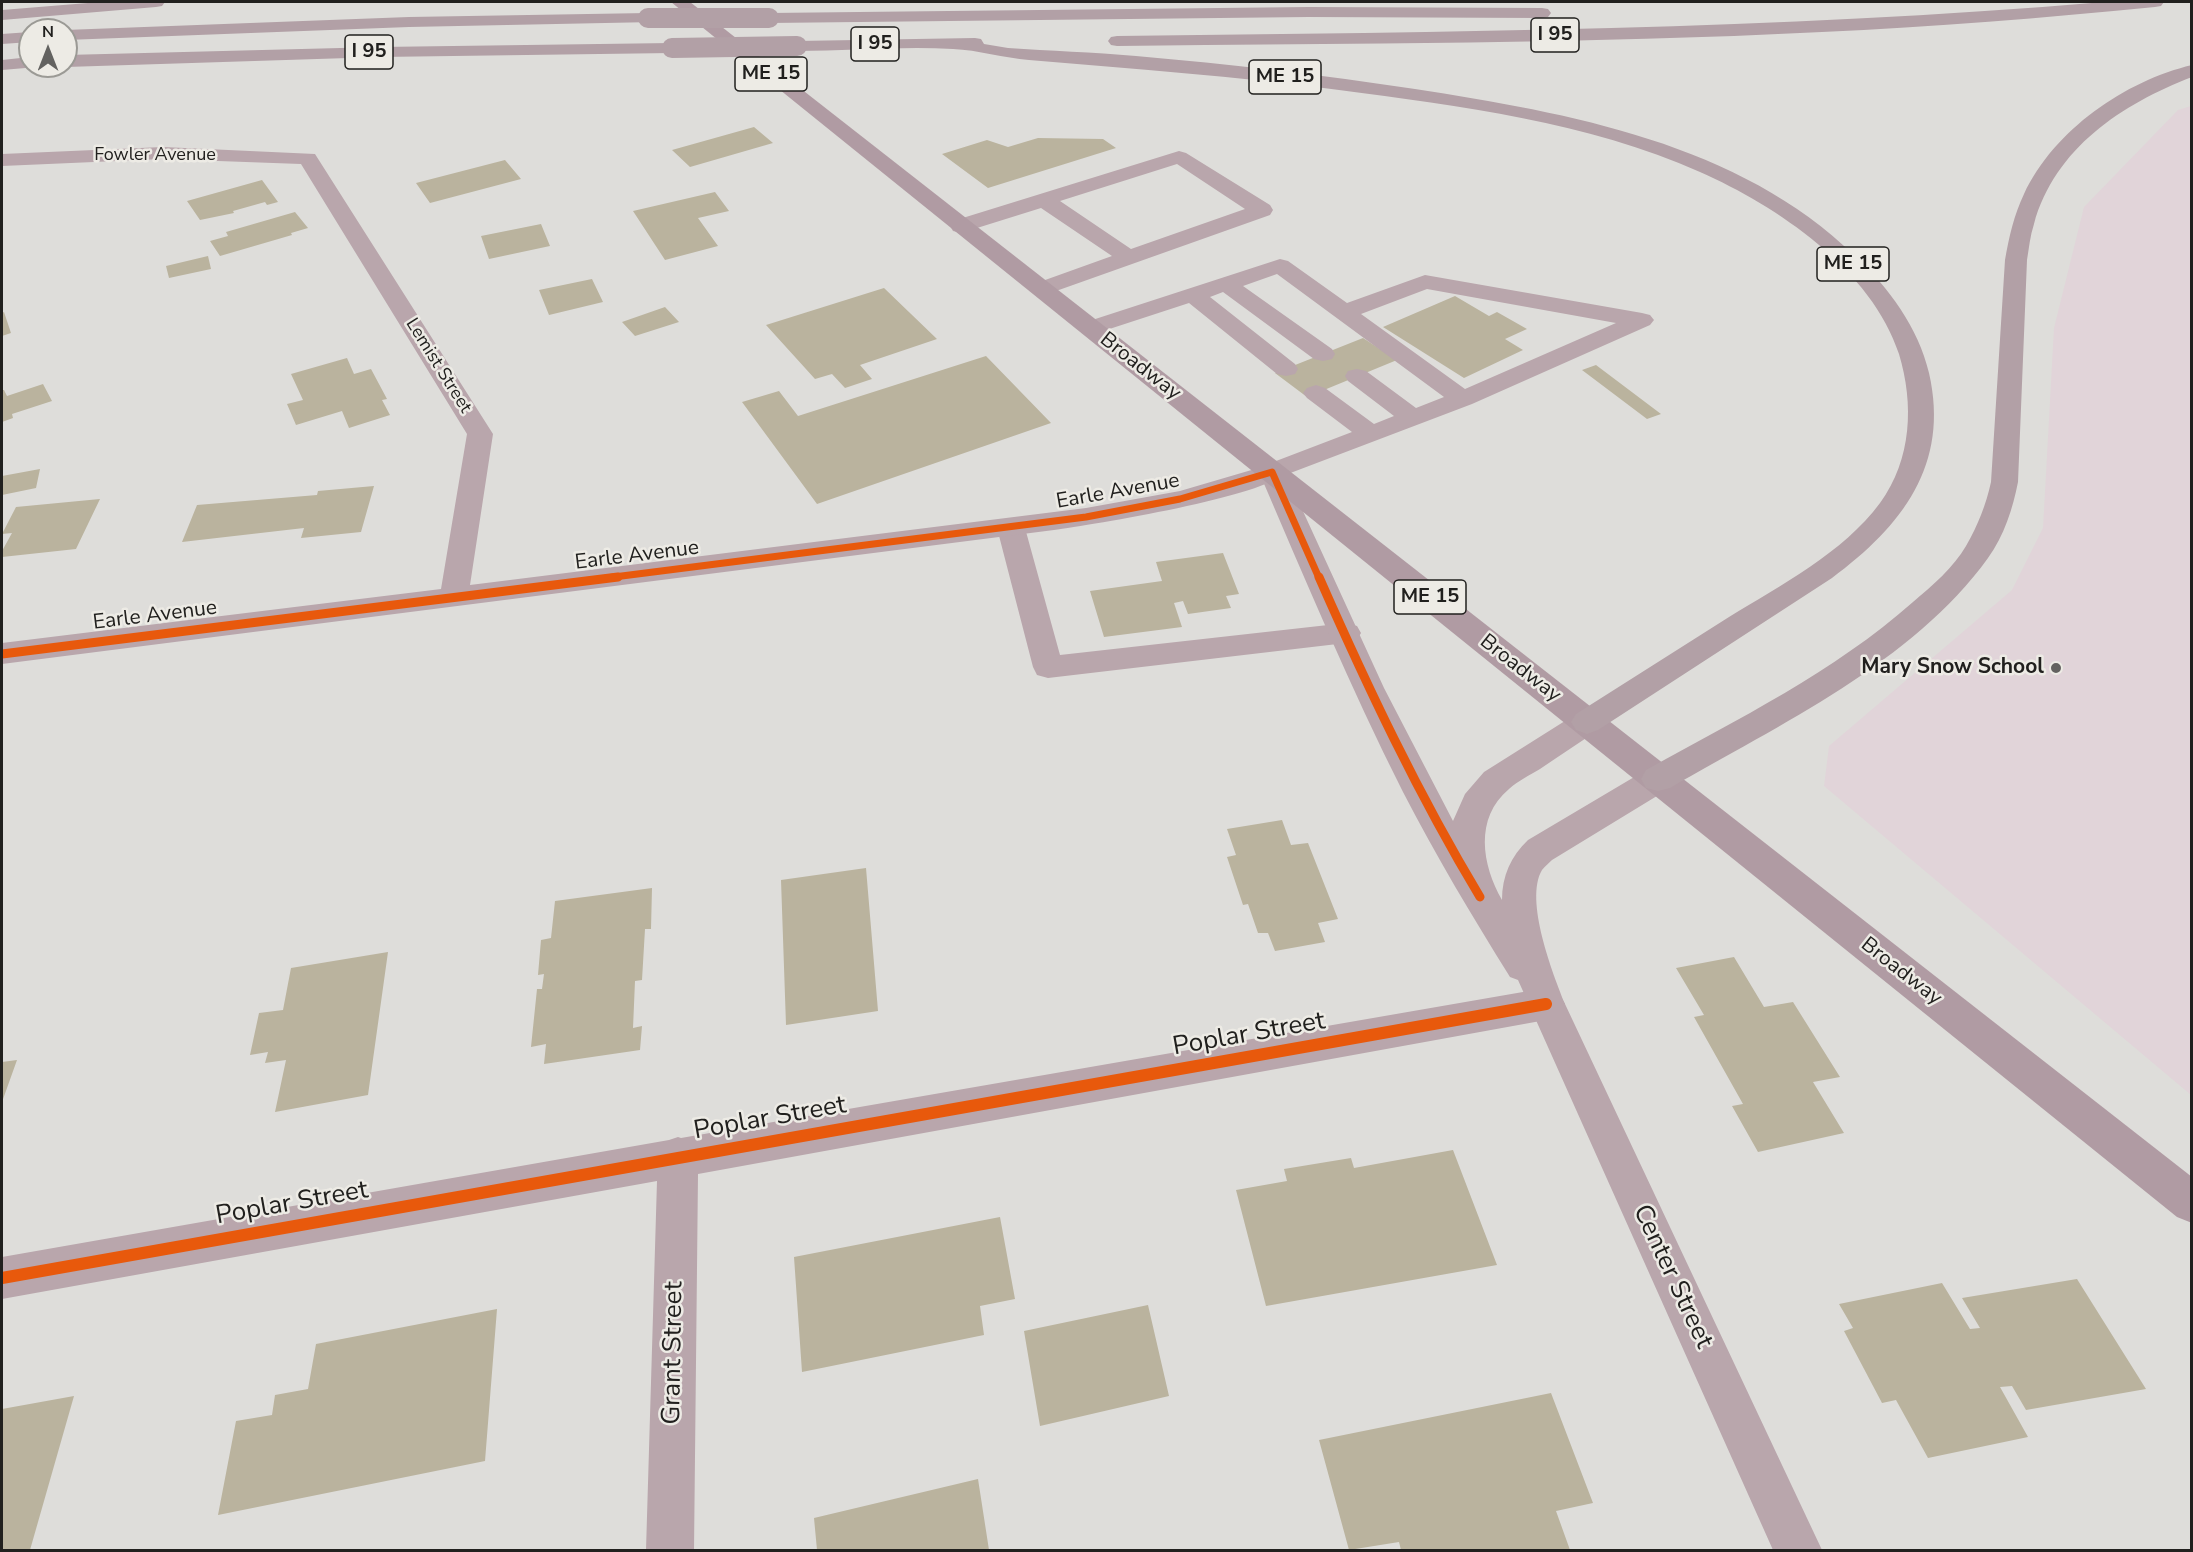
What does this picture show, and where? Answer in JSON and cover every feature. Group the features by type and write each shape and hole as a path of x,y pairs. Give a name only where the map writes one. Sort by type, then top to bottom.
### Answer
{"highway":[{"path":"2,15 156,2"},
{"name":"I 95","path":"78,62 346,53 1609,35 1775,30 2155,2"},
{"name":"I 95","path":"78,35 409,22 648,18 1297,12 1556,13"},
{"path":"2,39 18,38"},
{"name":"ME 15","path":"953,43 1005,53 1149,62 1326,82 1452,101 1594,130 1654,148 1740,184 1807,224 1852,262 1884,300 1896,319 1920,380 1923,419 1914,464 1903,487 1887,512 1840,557 1587,722"},
{"path":"2,65 18,64"},
{"path":"1658,779 1819,686 1901,629 1932,604 1975,556 1989,533 1998,510 2007,464 2016,260 2018,241 2027,208 2049,168 2095,119 2133,95 2192,70"}],"main road":[{"name":"Broadway","path":"680,2 2192,1203"}],"street":[{"name":"Fowler Avenue","path":"2,160 163,153 308,158"},
{"path":"961,226 1179,157 1262,210 1042,289"},
{"name":"Lemist Street","path":"308,158 480,434 454,597"},
{"path":"1044,200 1130,258"},
{"path":"1090,328 1280,266 1462,399"},
{"name":"Earle Avenue","path":"2,654 1011,528 1158,506 1216,491 1372,435 1462,399 1642,320 1425,282 1342,313"},
{"path":"1226,284 1323,354"},
{"path":"1193,294 1286,369"},
{"path":"1357,376 1413,418"},
{"path":"1316,393 1372,435"},
{"path":"1272,472 1428,809 1480,897"},
{"path":"1011,528 1048,667 1346,633"},
{"name":"Center Street","path":"1546,1004 1480,897 1470,869 1466,847 1468,825 1473,806 1483,792 1496,781 1587,722"},
{"name":"Center Street","path":"1658,779 1557,837 1527,864 1521,882 1523,929 1535,976 1546,1004 1798,1551"},
{"name":"Poplar Street","path":"2,1278 678,1156 1546,1004"},
{"name":"Grant Street","path":"670,1551 678,1156"}],"shaded area":[{"name":"Mary Snow School","path":"2192,106 2191,1095 1824,786 1829,746 2012,590 2043,528 2054,328 2084,207 2178,110"}],"building":[{"path":"754,127 773,143 690,167 672,150"},
{"path":"1038,138 1103,139 1116,148 988,188 942,154 987,140 1008,147"},
{"path":"505,160 521,179 430,203 416,183"},
{"path":"262,180 278,202 267,205 265,202 233,211 234,213 200,220 187,201"},
{"path":"715,192 729,211 698,218 718,246 665,260 633,211"},
{"path":"295,212 308,228 291,233 292,235 220,256 210,241 228,236 226,232"},
{"path":"541,224 550,246 489,259 481,236"},
{"path":"208,256 211,269 169,278 166,266"},
{"path":"592,279 603,302 549,315 539,290"},
{"path":"884,288 937,339 860,365 872,379 845,388 832,374 815,379 766,325"},
{"path":"1455,296 1489,316 1497,312 1527,329 1505,339 1523,350 1464,378 1383,327"},
{"path":"665,307 679,322 635,336 622,322"},
{"path":"4,312 11,333 2,336 2,313"},
{"path":"1363,338 1397,360 1307,397 1275,373"},
{"path":"986,356 1051,423 817,504 742,402 779,391 798,416"},
{"path":"347,358 354,374 371,369 387,399 382,400 390,415 349,428 342,411 296,425 287,404 303,400 291,374"},
{"path":"1596,365 1661,414 1647,419 1582,370"},
{"path":"43,384 52,401 12,414 13,418 2,422 2,390 7,396"},
{"path":"40,469 36,488 2,495 2,476"},
{"path":"374,486 361,532 301,538 304,528 182,542 197,505 317,495 318,491"},
{"path":"100,499 76,549 2,557 2,551 12,533 2,534 16,507"},
{"path":"1223,553 1239,594 1226,596 1231,608 1188,614 1183,601 1174,603 1182,627 1104,637 1090,591 1162,581 1156,562"},
{"path":"1282,820 1291,845 1308,843 1338,919 1318,923 1325,942 1275,951 1268,933 1258,933 1248,904 1243,905 1227,857 1236,855 1227,829"},
{"path":"866,868 878,1011 786,1025 781,880"},
{"path":"652,888 651,929 645,929 642,980 635,981 633,1028 642,1026 640,1050 544,1064 546,1044 531,1047 537,989 542,989 544,974 538,975 541,940 551,938 555,901"},
{"path":"388,952 368,1095 275,1112 286,1060 265,1063 268,1052 250,1055 259,1013 283,1010 291,968"},
{"path":"1734,957 1764,1007 1793,1002 1840,1077 1813,1082 1844,1133 1758,1152 1732,1106 1743,1104 1694,1017 1704,1015 1676,968"},
{"path":"17,1060 2,1102 2,1062"},
{"path":"1453,1150 1497,1265 1266,1306 1236,1190 1287,1181 1284,1169 1351,1158 1354,1168"},
{"path":"1000,1217 1015,1299 980,1306 984,1335 802,1372 794,1257"},
{"path":"2077,1279 2146,1389 2026,1410 2012,1386 2000,1387 2028,1437 1928,1458 1896,1400 1882,1403 1844,1331 1853,1328 1839,1304 1942,1283 1970,1329 1980,1328 1962,1298"},
{"path":"1148,1305 1169,1396 1040,1426 1024,1331"},
{"path":"497,1309 485,1461 218,1515 236,1421 272,1415 275,1395 308,1389 316,1344"},
{"path":"1551,1393 1593,1503 1556,1511 1570,1550 1401,1550 1399,1542 1349,1550 1319,1440"},
{"path":"74,1396 30,1550 2,1550 2,1409"},
{"path":"978,1479 989,1550 817,1550 814,1518"}],"cycle path":[{"path":"2,654 1022,526 1118,512 1180,499 1272,472 1394,742 1480,897"},
{"path":"2,1278 1546,1004"}],"place":[{"name":"Mary Snow School","path":"2056,668"}]}
